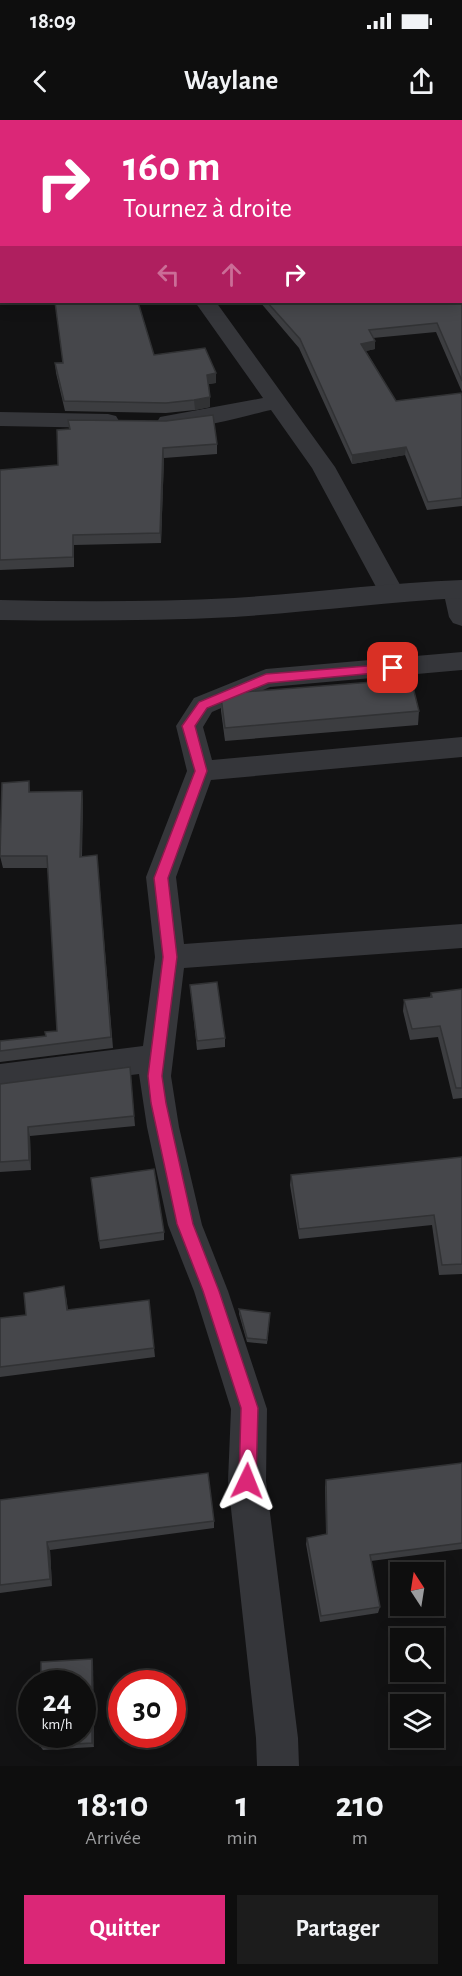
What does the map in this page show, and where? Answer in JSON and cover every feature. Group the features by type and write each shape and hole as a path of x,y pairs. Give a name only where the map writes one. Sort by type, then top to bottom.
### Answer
{"street":[{"path":"207,303 323,467 391,592"},
{"path":"0,419 138,422 195,419 277,402"},
{"path":"0,610 110,612 213,608 391,592 459,589 462,617"},
{"path":"278,1766 277,1738 247,1481 249,1408 211,1291 185,1224 155,1076 170,957 161,878 201,771 189,726 203,705 266,678 462,661"},
{"path":"201,771 461,752"},
{"path":"170,957 462,936"},
{"path":"0,1078 157,1058"}],"building":[{"path":"55,303 138,303 154,355 205,348 216,373 207,375 210,397 194,400 166,403 64,401 55,363 63,363"},
{"path":"268,303 462,303 462,381 437,323 369,330 375,341 361,344 396,401 461,393 462,498 428,502 406,447 352,455 300,339"},
{"path":"213,415 217,444 163,448 160,533 73,535 73,557 0,560 0,470 58,465 57,430 70,429 68,420 166,421"},
{"path":"411,679 419,711 225,728 221,697 230,693"},
{"path":"29,781 29,792 82,791 80,857 97,855 111,1037 0,1051 0,1041 46,1036 45,1032 57,1031 47,856 0,856 2,783"},
{"path":"217,982 225,1038 197,1041 190,985"},
{"path":"462,989 462,1088 456,1088 440,1026 412,1029 404,1000 432,997 431,993"},
{"path":"130,1067 134,1116 28,1127 29,1160 0,1162 0,1084"},
{"path":"462,1157 462,1264 442,1265 434,1215 299,1229 291,1175"},
{"path":"154,1169 164,1232 99,1241 91,1178"},
{"path":"64,1286 67,1310 149,1300 154,1348 0,1367 0,1318 26,1315 24,1293"},
{"path":"239,1309 270,1313 267,1340 247,1338"},
{"path":"462,1463 462,1543 370,1555 380,1607 321,1616 307,1538 327,1534 326,1480"},
{"path":"208,1473 214,1521 47,1542 50,1579 0,1585 0,1500"},
{"path":"92,1659 92,1670 41,1670 41,1662"}],"route":[{"path":"247,1481 249,1408 211,1291 185,1224 163,1127 155,1076 170,957 161,878 201,771 189,726 203,705 266,678 393,668"}]}
